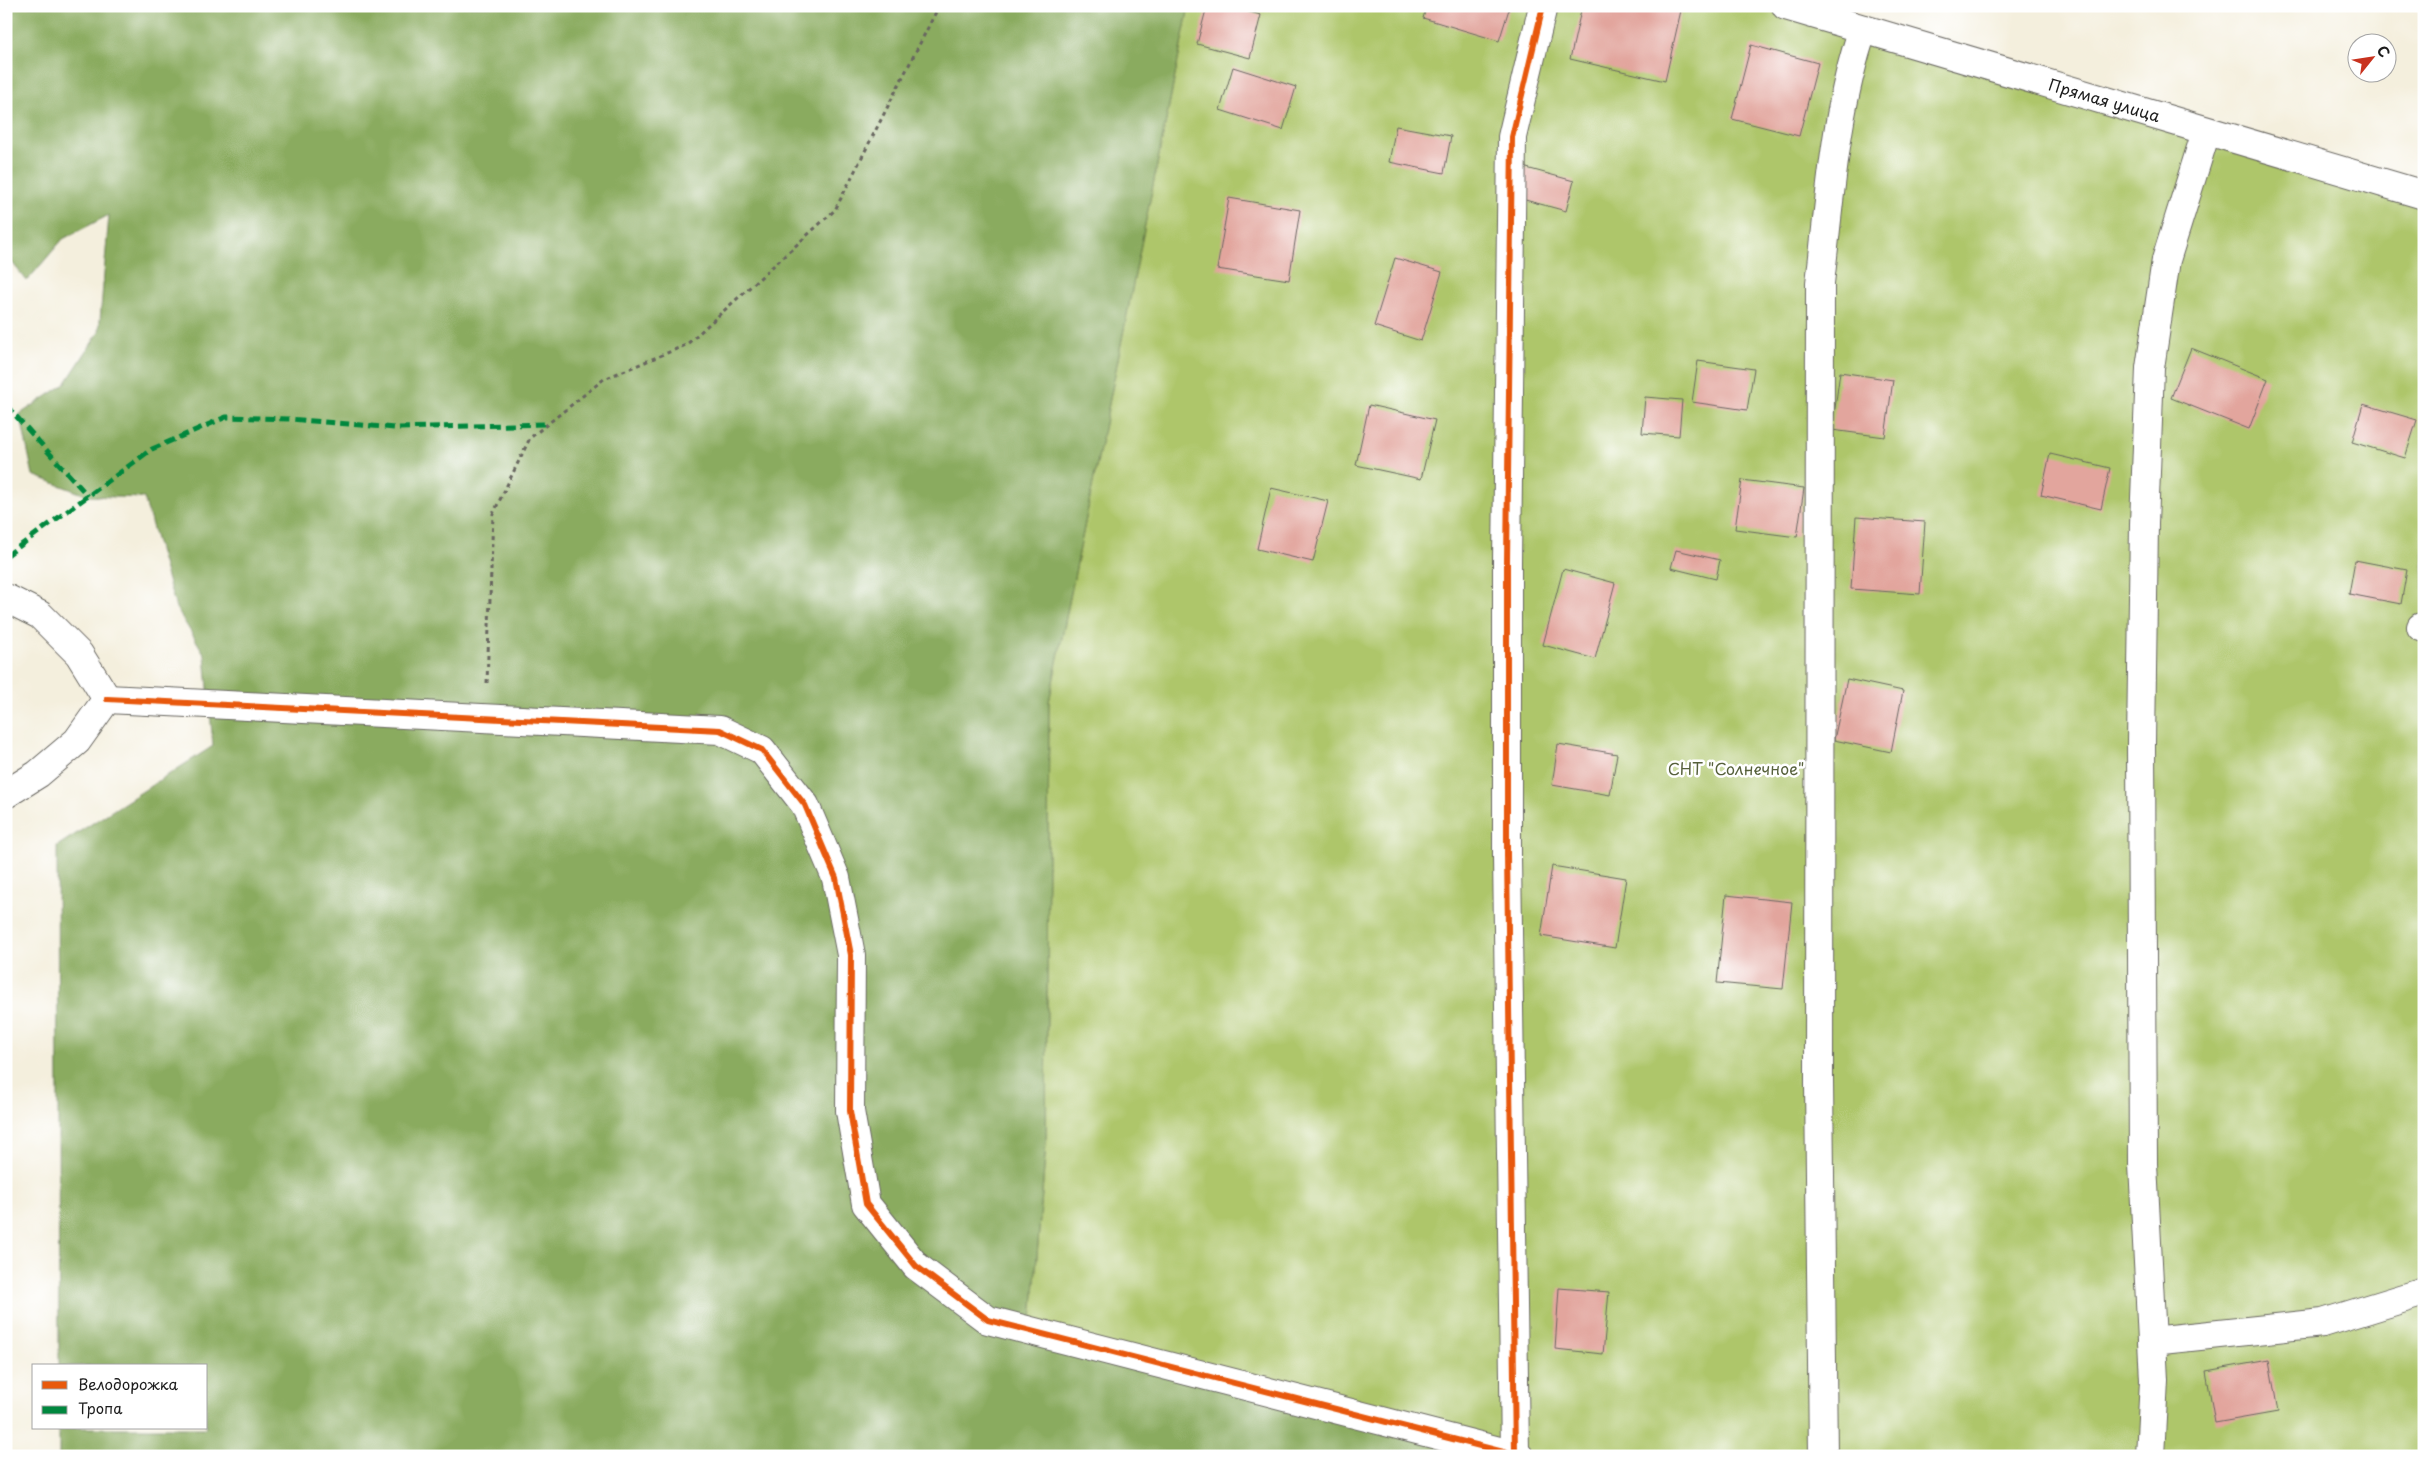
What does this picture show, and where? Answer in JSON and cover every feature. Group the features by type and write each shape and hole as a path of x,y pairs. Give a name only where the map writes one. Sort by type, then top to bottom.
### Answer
{"street":[{"path":"107,699 720,730 762,750 805,805 836,878 851,955 850,1111 866,1204 916,1266 988,1320 1517,1455 1507,855 1506,562 1512,137 1543,6"},
{"name":"Прямая улица","path":"1786,6 2206,132 2424,195"},
{"path":"1823,1456 1818,1082 1820,283 1834,163 1853,58 1863,29"},
{"path":"2150,1456 2154,1380 2143,1164 2142,774 2144,568 2150,368 2166,260 2206,132"},
{"path":"6,598 40,614 79,654 107,699"},
{"path":"6,794 38,774 77,741 107,699"},
{"path":"2152,1341 2323,1324 2424,1292"}],"path":[{"path":"486,718 493,514 530,438 604,379 686,345 835,210 939,6"}],"green space":[{"path":"6,6 1189,6 1049,702 1046,1143 1031,1331 1497,1456 59,1456 59,1430 208,1430 208,1364 59,1364 57,846 213,746 205,655 176,608 144,498 88,496 33,475 20,414 65,384 99,332 109,215 63,239 27,281 6,255"},
{"name":"СНТ \"Солнечное\"","path":"1189,6 1786,6 2424,195 2424,1456 1497,1456 1031,1331 1046,1143 1049,702"}],"building":[{"path":"1207,6 1226,6 1261,15 1250,58 1197,44"},
{"path":"1427,6 1510,6 1499,41 1423,18"},
{"path":"1582,6 1682,6 1665,81 1570,59"},
{"path":"1751,45 1818,63 1799,136 1732,119"},
{"path":"1233,67 1296,87 1283,130 1220,110"},
{"path":"1396,126 1451,136 1444,173 1389,162"},
{"path":"1523,167 1574,181 1566,211 1514,197"},
{"path":"1229,198 1300,210 1289,280 1217,269"},
{"path":"1395,258 1442,272 1421,341 1374,326"},
{"path":"2191,348 2268,379 2249,429 2171,398"},
{"path":"1698,361 1754,369 1747,410 1692,402"},
{"path":"1840,372 1893,380 1885,437 1832,430"},
{"path":"1645,397 1682,400 1679,436 1642,433"},
{"path":"2363,404 2417,420 2405,458 2352,442"},
{"path":"1369,405 1435,420 1421,479 1356,465"},
{"path":"2050,454 2110,468 2101,509 2041,495"},
{"path":"1742,480 1804,488 1797,537 1735,529"},
{"path":"1271,488 1328,501 1313,562 1257,549"},
{"path":"1856,517 1925,522 1920,594 1851,589"},
{"path":"1676,550 1720,560 1716,579 1671,568"},
{"path":"2355,560 2407,570 2401,604 2349,594"},
{"path":"1563,569 1615,583 1595,659 1543,645"},
{"path":"1847,679 1903,691 1891,752 1834,740"},
{"path":"1558,744 1617,754 1610,795 1552,785"},
{"path":"1552,866 1626,878 1615,948 1541,936"},
{"path":"1726,895 1792,902 1783,989 1717,983"},
{"path":"1559,1288 1609,1292 1603,1354 1555,1349"},
{"path":"2269,1360 2278,1412 2215,1423 2206,1371"}],"marked path":[{"path":"6,405 88,496"},
{"path":"6,556 152,449 226,417 290,419 395,428 548,424"}],"cycle path":[{"path":"1515,1454 1507,855 1507,562 1512,137 1543,6"},
{"path":"107,699 720,730 762,750 805,805 836,878 851,955 850,1111 866,1204 916,1266 988,1320 1519,1456"}]}
